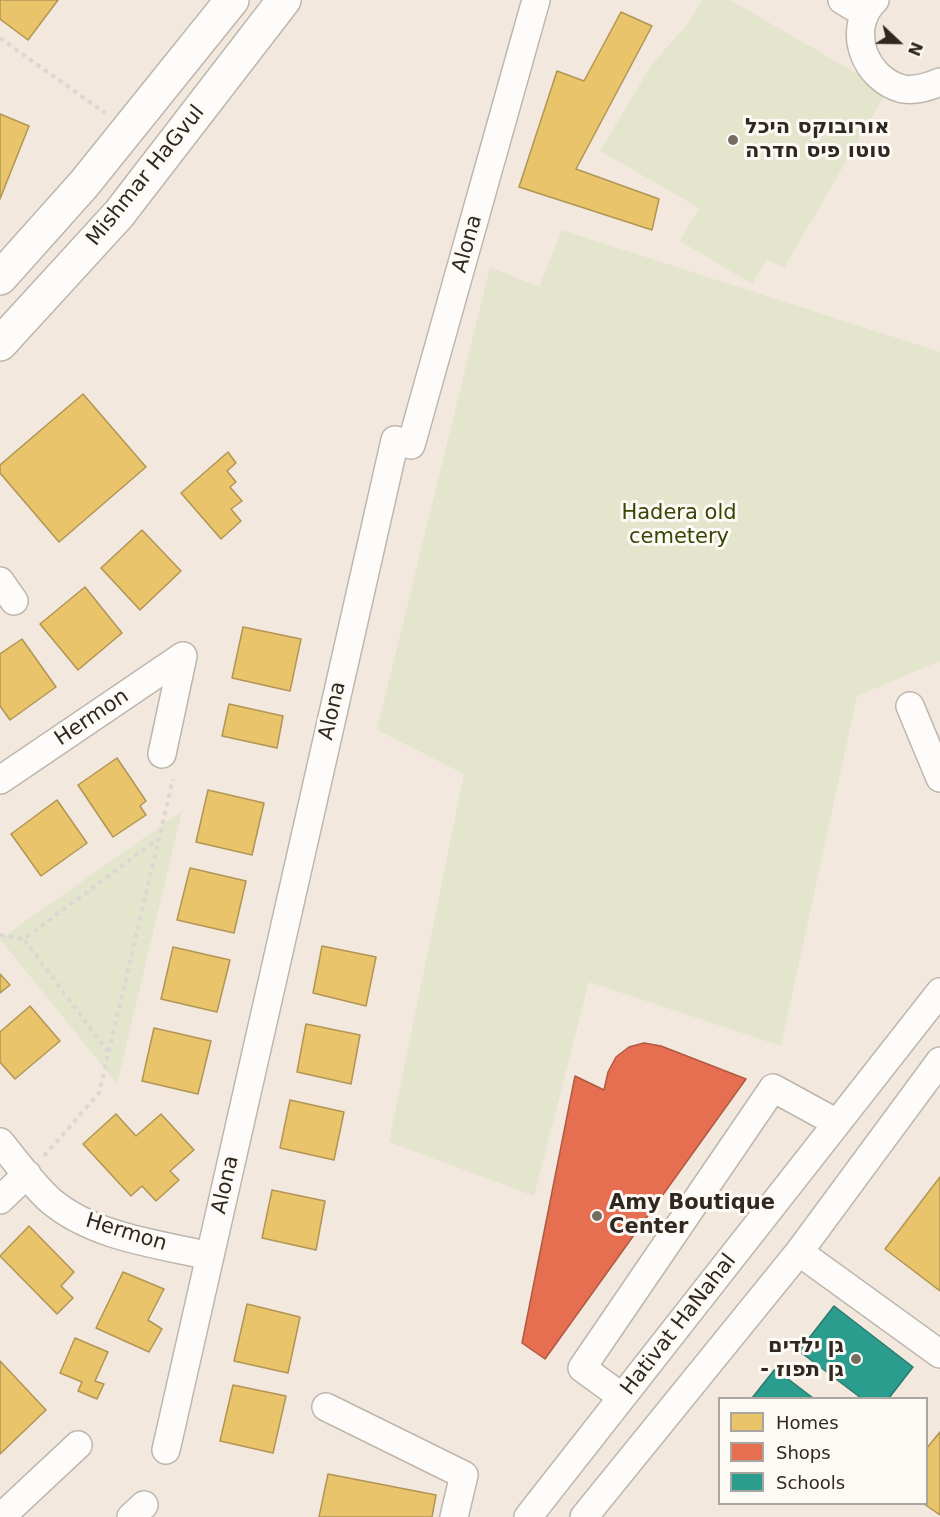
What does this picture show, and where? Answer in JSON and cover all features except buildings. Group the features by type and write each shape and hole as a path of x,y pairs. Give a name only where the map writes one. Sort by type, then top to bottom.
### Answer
{"main road":[{"name":"Mishmar HaGvul","path":"0,278 84,184 232,0"},
{"name":"Mishmar HaGvul","path":"0,345 119,214 284,0"}],"street":[{"name":"Alona","path":"166,1450 395,440 411,445 536,0"},
{"path":"861,5 862,49 874,73 889,84 905,89 923,89 940,82"},
{"name":"Hermon","path":"0,780 183,656 162,754"},
{"path":"910,706 940,778"},
{"name":"Hativat HaNahal","path":"528,1517 940,992"},
{"path":"584,1517 799,1252 940,1061"},
{"path":"622,1397 582,1368 772,1088 837,1123"},
{"name":"Hermon","path":"0,1142 27,1174 62,1209 92,1225 127,1237 210,1256"},
{"path":"0,1200 27,1174"},
{"path":"799,1252 940,1354"},
{"path":"326,1407 464,1475 454,1517"},
{"path":"1,1517 78,1445"}],"path":[{"path":"0,38 128,129"},
{"path":"27,1174 99,1093 174,778 162,754"},
{"path":"24,939 159,839"},
{"path":"0,935 24,939 108,1052"}],"green space":[{"name":"אורובוקס היכל טוטו פיס חדרה","path":"702,0 730,0 887,91 784,268 767,259 752,284 680,241 699,208 600,151 652,64 688,24"},
{"name":"Hadera old cemetery","path":"562,230 940,352 940,661 857,696 781,1046 589,982 534,1196 389,1142 464,774 377,730 490,267 539,287"},
{"path":"182,811 117,1084 0,939"}],"place":[{"name":"אורובוקס היכל טוטו פיס חדרה","path":"733,140"},
{"name":"Amy Boutique Center","path":"597,1216"},
{"name":"גן ילדים - גן תפוז","path":"856,1359"}]}
